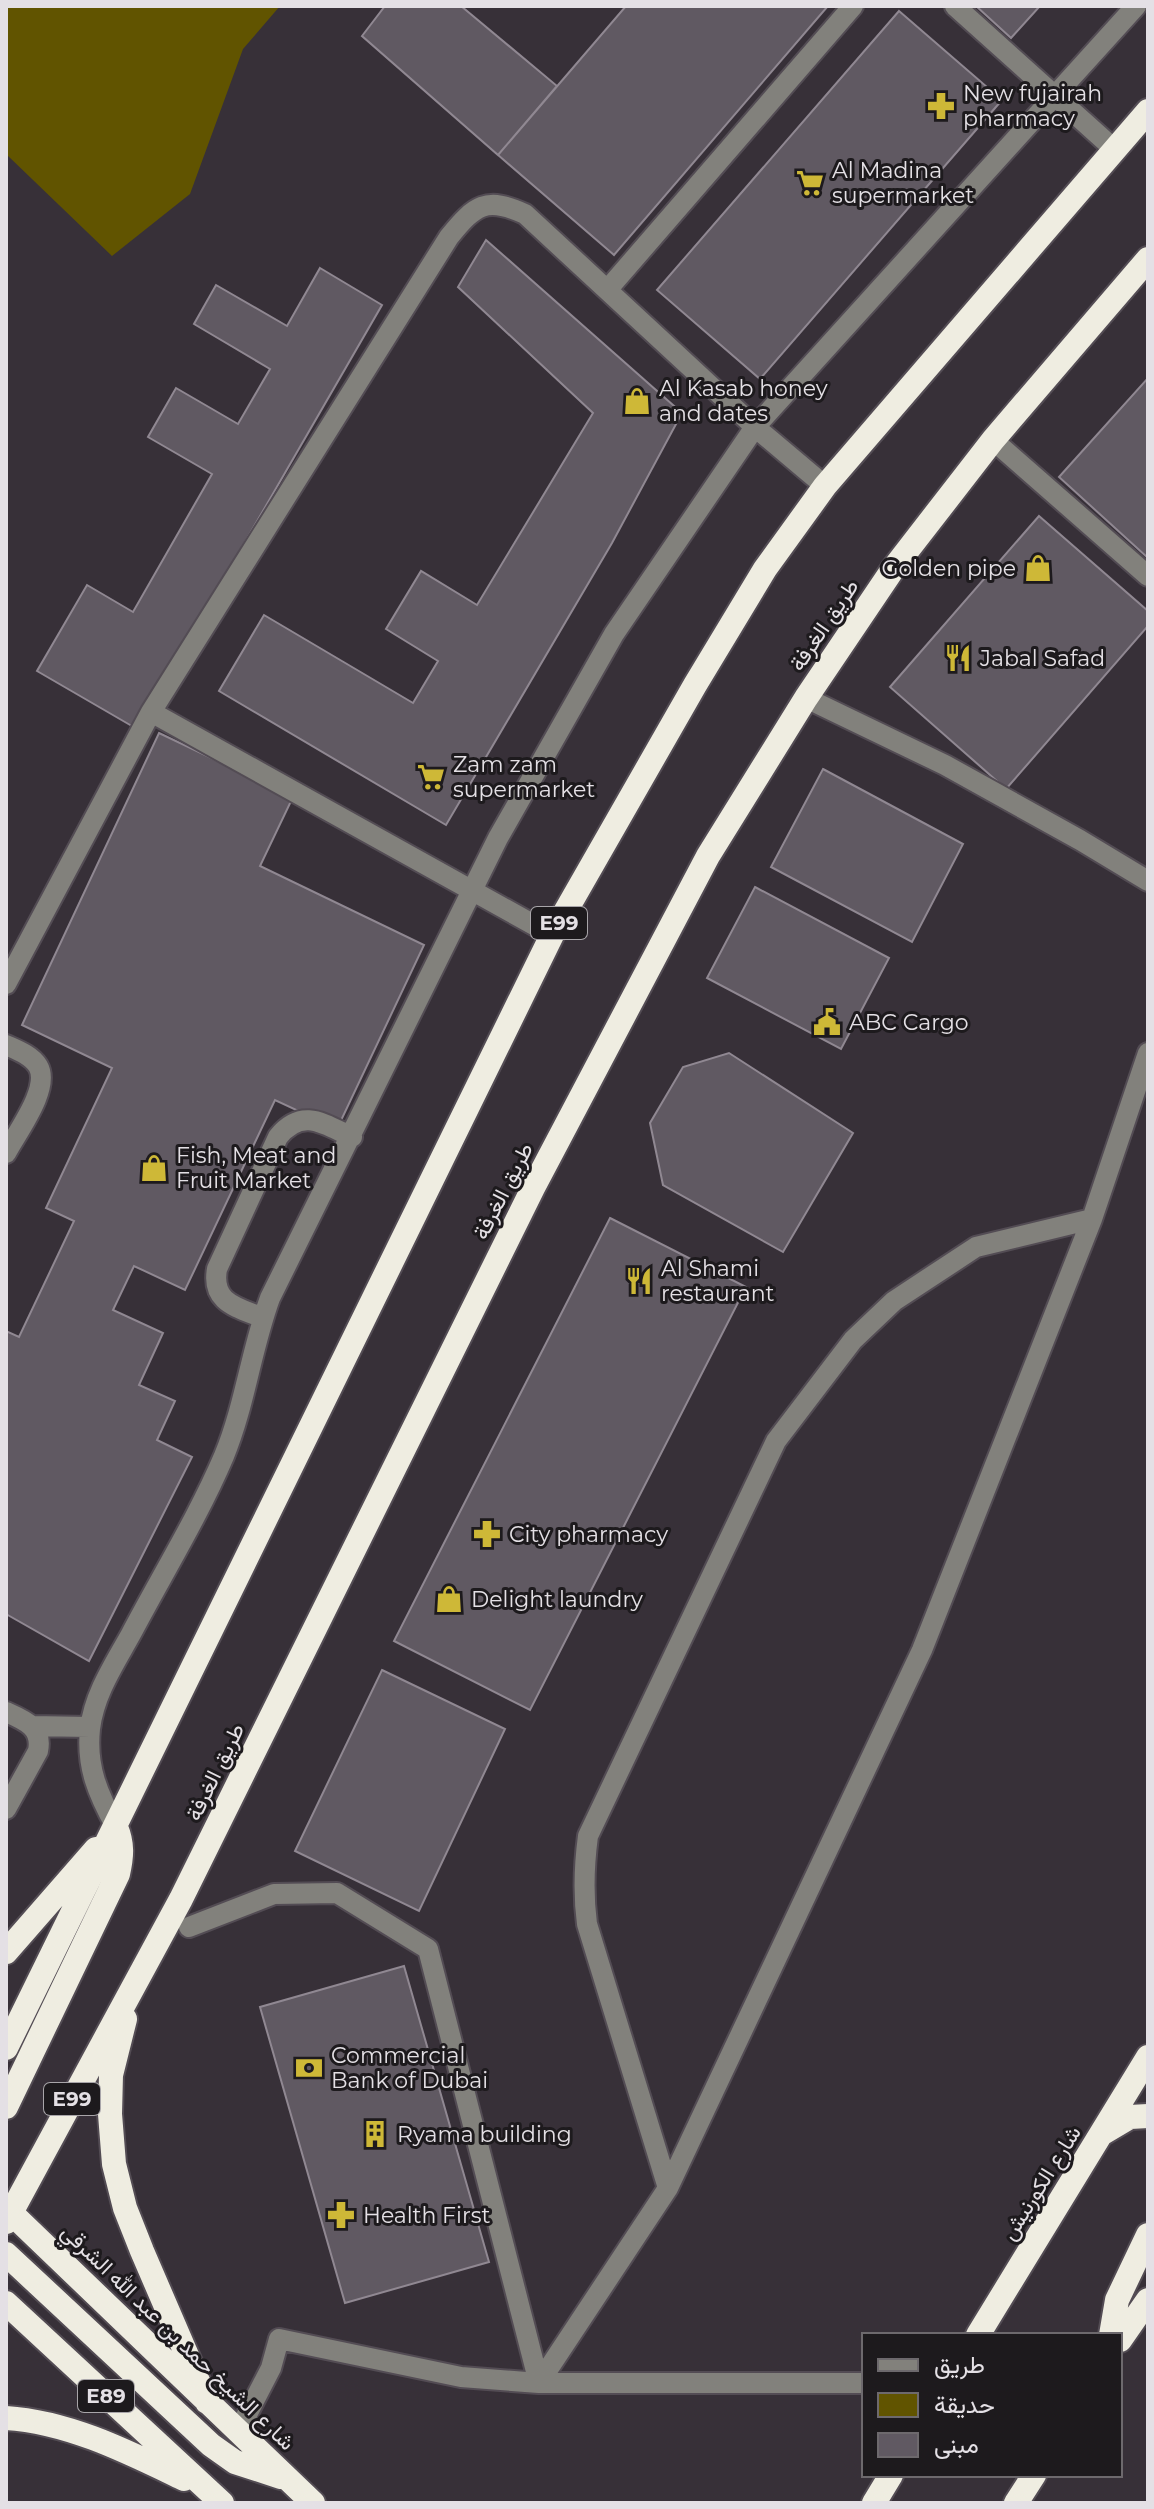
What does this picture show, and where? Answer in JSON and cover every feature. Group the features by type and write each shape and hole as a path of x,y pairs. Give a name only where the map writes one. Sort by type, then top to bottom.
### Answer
{"highway":[{"name":"E99","path":"6,2048 552,935 688,698 765,569 825,486 1148,111"},
{"name":"طريق الغرفة","path":"7,2214 188,1885 533,1188 708,856 806,698 893,569 993,440 1148,259"},
{"path":"6,1952 116,1827 123,1853 118,1874 6,2107"},
{"path":"133,1985 111,2075 114,2164 130,2222 207,2402"},
{"name":"شارع الكورنيش","path":"979,2333 1148,2057"},
{"path":"1101,2134 1130,2117 1148,2116"},
{"name":"شارع الشيخ حمد بن عبد الله الشرقي","path":"7,2214 313,2503"},
{"path":"1111,2333 1117,2300 1148,2235"},
{"path":"6,2254 211,2445 235,2462 287,2478"},
{"path":"1122,2337 1148,2300"},
{"name":"E89","path":"6,2303 214,2496"},
{"path":"6,2418 52,2425 101,2441 214,2496"},
{"path":"874,2503 890,2477"},
{"path":"1016,2503 1033,2477"}],"street":[{"path":"608,289 853,6"},
{"path":"955,6 1114,149"},
{"path":"116,1827 99,1796 90,1762 90,1727 101,1689 210,1486 236,1424 270,1298 498,838 614,634 755,427 1136,6"},
{"path":"6,984 151,712 449,237 466,216 478,208 502,205 525,214 755,427 825,486"},
{"path":"993,440 1148,576"},
{"path":"806,698 945,765 1148,881"},
{"path":"151,712 552,935"},
{"path":"6,1045 25,1054 36,1064 42,1077 40,1090 6,1153"},
{"path":"539,2383 668,2188 922,1650 1092,1219 1148,1053"},
{"path":"263,1318 230,1304 220,1296 215,1282 217,1269 278,1137 297,1120 310,1120 352,1137"},
{"path":"668,2188 587,1924 583,1888 588,1836 776,1441 853,1340 894,1301 976,1247 1092,1219"},
{"path":"6,1712 32,1726 38,1732 40,1742 6,1809"},
{"path":"32,1726 90,1727"},
{"path":"189,1927 274,1894 337,1893 428,1949 539,2383"},
{"path":"238,2432 271,2368 279,2339 461,2377 539,2383 862,2383"}],"green space":[{"path":"6,6 280,6 243,49 190,194 112,256 6,154"}],"building":[{"path":"385,6 461,6 557,86 498,155 362,36"},
{"path":"626,6 828,6 614,255 498,155"},
{"path":"976,6 1040,6 1011,38"},
{"path":"899,11 1002,100 760,379 657,290"},
{"path":"486,240 682,413 612,543 446,825 219,691 264,615 413,703 438,661 386,629 421,571 477,605 593,413 458,287"},
{"path":"320,268 382,305 137,729 37,671 87,585 133,612 212,474 148,437 176,388 238,424 270,369 194,324 216,285 287,326"},
{"path":"1148,378 1148,558 1059,477"},
{"path":"1039,516 1148,611 1148,626 1006,789 890,687"},
{"name":"Fish, Meat and Fruit Market","path":"159,733 293,797 260,866 424,945 337,1129 275,1100 185,1290 134,1266 113,1310 163,1333 139,1385 175,1401 157,1440 192,1457 89,1661 6,1614 6,1331 19,1337 74,1221 46,1208 112,1068 22,1025"},
{"path":"823,769 963,844 912,942 771,867"},
{"path":"755,887 889,958 841,1049 707,978"},
{"path":"729,1053 853,1133 783,1252 663,1185 650,1123 683,1067"},
{"path":"610,1218 746,1287 530,1710 394,1641"},
{"path":"382,1670 505,1729 419,1911 295,1851"},
{"name":"Ryama building","path":"404,1966 489,2262 345,2303 260,2007"}],"place":[{"name":"New fujairah pharmacy","path":"941,106"},
{"name":"Al Madina supermarket","path":"810,183"},
{"name":"Al Kasab honey and dates","path":"637,401"},
{"name":"Golden pipe","path":"1038,568"},
{"name":"Jabal Safad","path":"958,658"},
{"name":"Zam zam supermarket","path":"431,777"},
{"name":"ABC Cargo","path":"827,1022"},
{"name":"Fish, Meat and Fruit Market","path":"154,1168"},
{"name":"Al Shami restaurant","path":"639,1281"},
{"name":"City pharmacy","path":"487,1534"},
{"name":"Delight laundry","path":"449,1599"},
{"name":"Commercial Bank of Dubai","path":"309,2068"},
{"name":"Ryama building","path":"375,2134"},
{"name":"Health First","path":"341,2215"}]}
